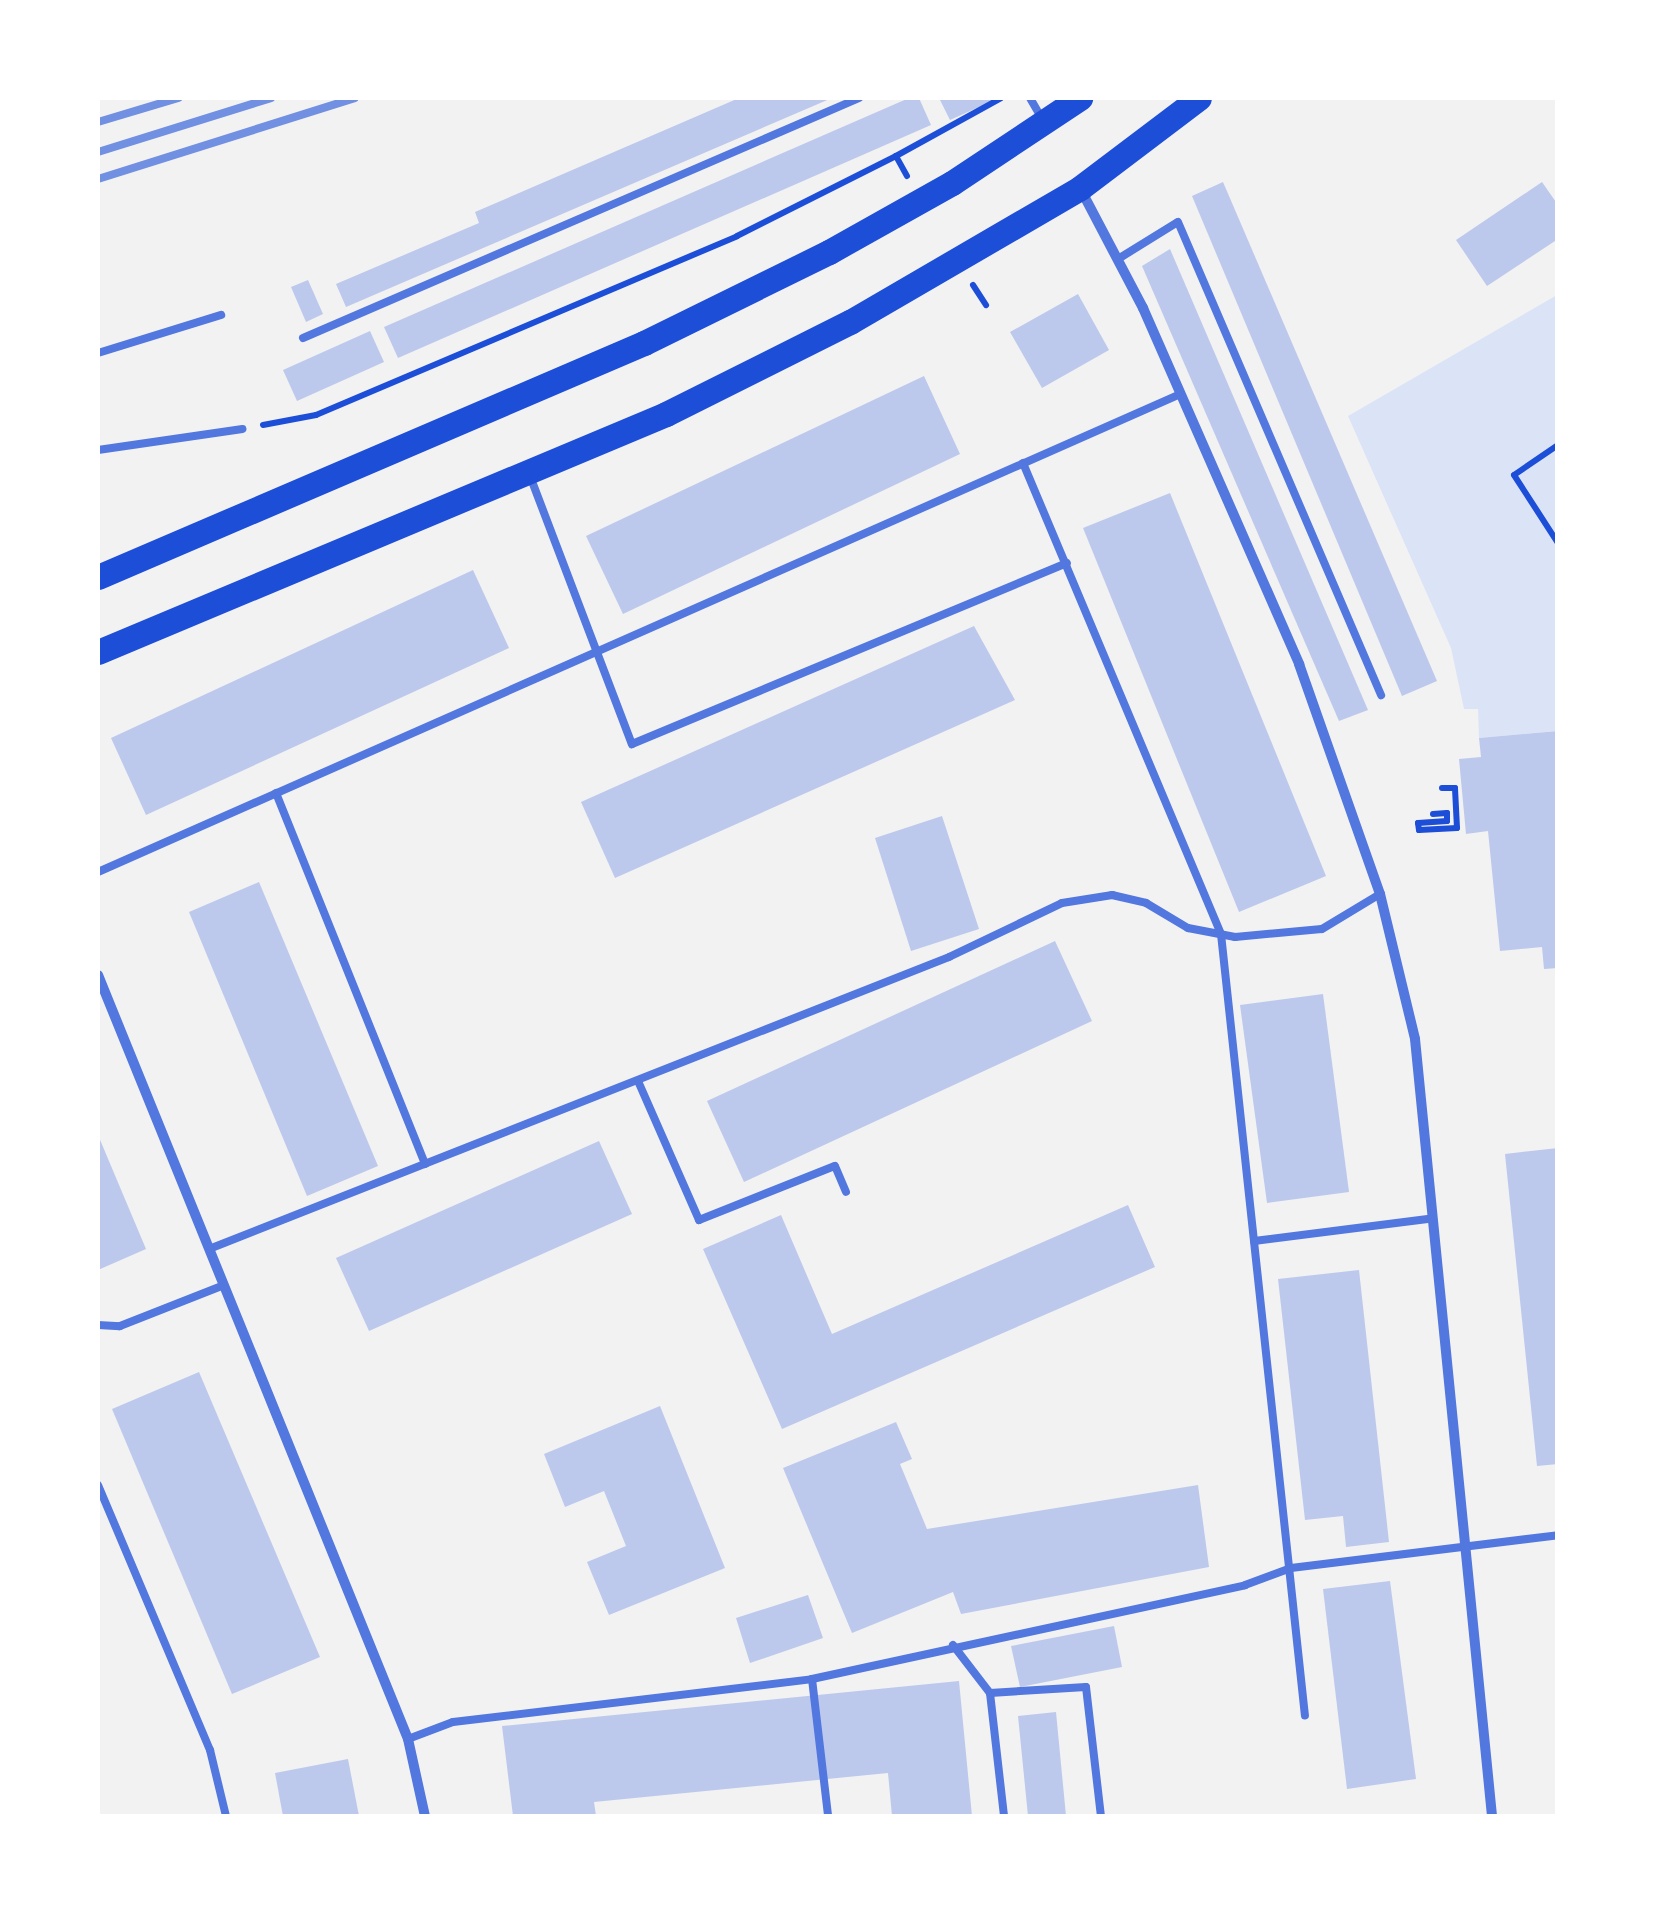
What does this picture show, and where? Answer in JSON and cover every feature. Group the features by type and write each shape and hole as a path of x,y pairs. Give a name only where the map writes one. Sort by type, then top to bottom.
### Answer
{"main road":[{"path":"98,578 644,343 829,252 1080,98"},
{"path":"98,652 666,414 850,322 1080,188 1200,98"}],"street":[{"path":"1080,188 1118,259 1180,394 1298,664 1380,894 1416,1039 1428,1219 1470,1546 1492,1816"},
{"path":"98,975 408,1738 425,1816"}],"lane":[{"path":"303,338 859,98"},
{"path":"1030,98 1044,122"},
{"path":"1118,259 1178,222 1381,696"},
{"path":"98,353 221,315"},
{"path":"98,872 1180,394"},
{"path":"98,450 242,429"},
{"path":"1023,464 1220,934 1306,1716"},
{"path":"528,472 632,744 1067,564"},
{"path":"276,793 424,1164"},
{"path":"210,1249 949,957 1062,903 1112,895 1146,902 1188,928 1220,934 1322,929 1380,894"},
{"path":"638,1081 698,1220 834,1166 846,1192"},
{"path":"1254,1241 1428,1219"},
{"path":"98,1325 120,1326 224,1285"},
{"path":"98,1484 210,1750 226,1816"},
{"path":"98,1514 108,1510"},
{"path":"408,1738 453,1722 812,1679 953,1645 1245,1586 1291,1568 1558,1535"},
{"path":"953,1645 990,1693 1004,1816"},
{"path":"812,1679 828,1816"},
{"path":"990,1693 1086,1688 1101,1816"}],"path":[{"path":"242,429 316,415 737,236 896,156"},
{"path":"1558,445 1514,475 1558,543"},
{"path":"1433,814 1446,813 1447,821 1418,822 1418,830 1457,828 1455,788 1442,788"}],"shaded area":[{"path":"1557,295 1557,731 1479,738 1478,709 1464,709 1451,648 1348,416"}],"building":[{"path":"739,98 832,98 346,307 336,284 479,223 475,212"},
{"path":"909,98 919,98 931,125 398,358 384,327"},
{"path":"939,98 999,98 950,120"},
{"path":"1223,182 1437,681 1402,696 1192,196"},
{"path":"1542,182 1558,205 1558,239 1487,286 1456,240"},
{"path":"1170,249 1368,710 1339,721 1142,266"},
{"path":"308,280 323,314 306,322 291,287"},
{"path":"1078,294 1109,350 1042,388 1010,332"},
{"path":"370,331 384,362 297,401 283,370"},
{"path":"924,376 960,454 623,614 586,536"},
{"path":"1170,493 1326,876 1239,912 1083,528"},
{"path":"473,570 509,648 146,815 111,738"},
{"path":"974,626 1015,700 615,878 581,802"},
{"path":"1558,731 1558,968 1544,969 1542,947 1500,951 1488,831 1466,834 1459,759 1481,757 1479,738"},
{"path":"942,816 979,929 911,951 875,838"},
{"path":"259,882 378,1166 307,1196 189,912"},
{"path":"1055,941 1092,1021 744,1182 707,1101"},
{"path":"1323,994 1349,1192 1267,1203 1240,1005"},
{"path":"98,1135 146,1249 98,1270"},
{"path":"599,1141 632,1214 369,1331 336,1258"},
{"path":"1558,1148 1558,1464 1537,1466 1505,1154"},
{"path":"1128,1205 1155,1267 782,1429 703,1249 781,1215 832,1334"},
{"path":"1359,1270 1389,1542 1346,1547 1343,1516 1305,1520 1278,1279"},
{"path":"199,1372 320,1657 232,1694 112,1409"},
{"path":"660,1406 725,1568 609,1615 587,1562 626,1546 604,1491 565,1507 544,1454"},
{"path":"896,1422 912,1459 900,1464 927,1529 1198,1485 1209,1567 961,1614 953,1592 852,1633 783,1468"},
{"path":"1390,1581 1416,1779 1347,1789 1323,1589"},
{"path":"808,1595 823,1638 750,1663 736,1618"},
{"path":"1114,1626 1122,1667 1020,1687 1011,1646"},
{"path":"959,1681 972,1816 892,1816 888,1773 594,1802 596,1816 513,1816 502,1726"},
{"path":"1056,1712 1066,1816 1028,1816 1018,1716"},
{"path":"348,1759 359,1816 283,1816 275,1773"}],"railway":[{"path":"98,122 178,98"},
{"path":"98,152 271,98"},
{"path":"98,179 355,98"}]}
